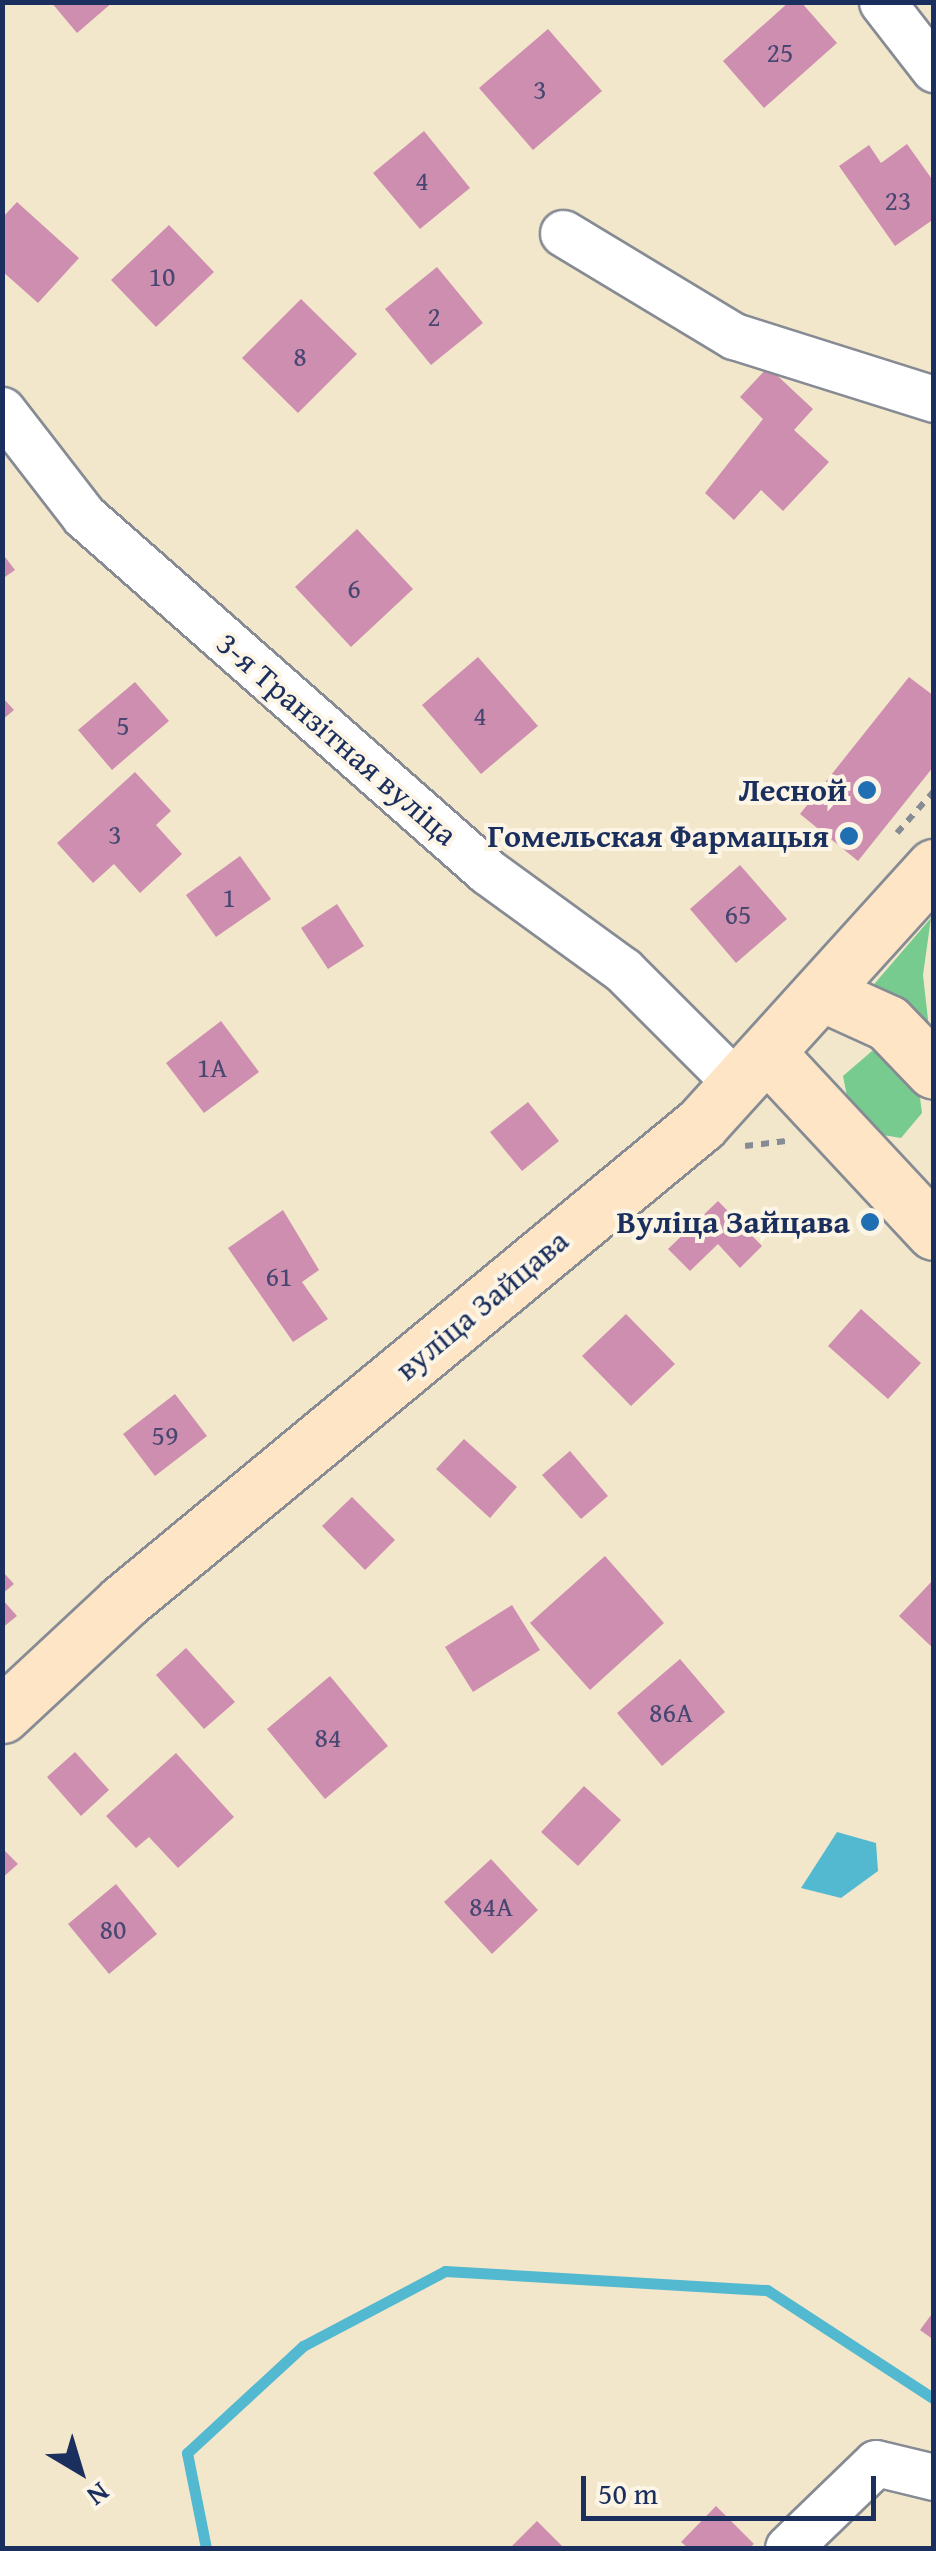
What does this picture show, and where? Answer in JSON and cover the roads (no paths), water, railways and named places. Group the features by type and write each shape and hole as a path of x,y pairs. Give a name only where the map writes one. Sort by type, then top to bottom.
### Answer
{"street":[{"path":"882,2 934,69"},
{"path":"563,232 734,336 934,399"},
{"name":"3-я Транзітная вуліца","path":"2,410 84,516 488,872 754,1071"},
{"name":"вуліца Зайцава","path":"2,1715 123,1602 754,1071 934,868"},
{"path":"824,994 888,1023 934,1071"},
{"path":"754,1071 934,1232"},
{"path":"788,2548 876,2463 934,2477"}],"water":[{"path":"837,1832 876,1843 878,1871 841,1898 801,1888"}],"waterway":[{"path":"206,2548 187,2453 303,2346 445,2271 767,2290 934,2399"}],"place":[{"name":"Лесной","path":"867,790"},
{"name":"Гомельская Фармацыя","path":"849,836"},
{"name":"Вуліца Зайцава","path":"870,1222"}]}
